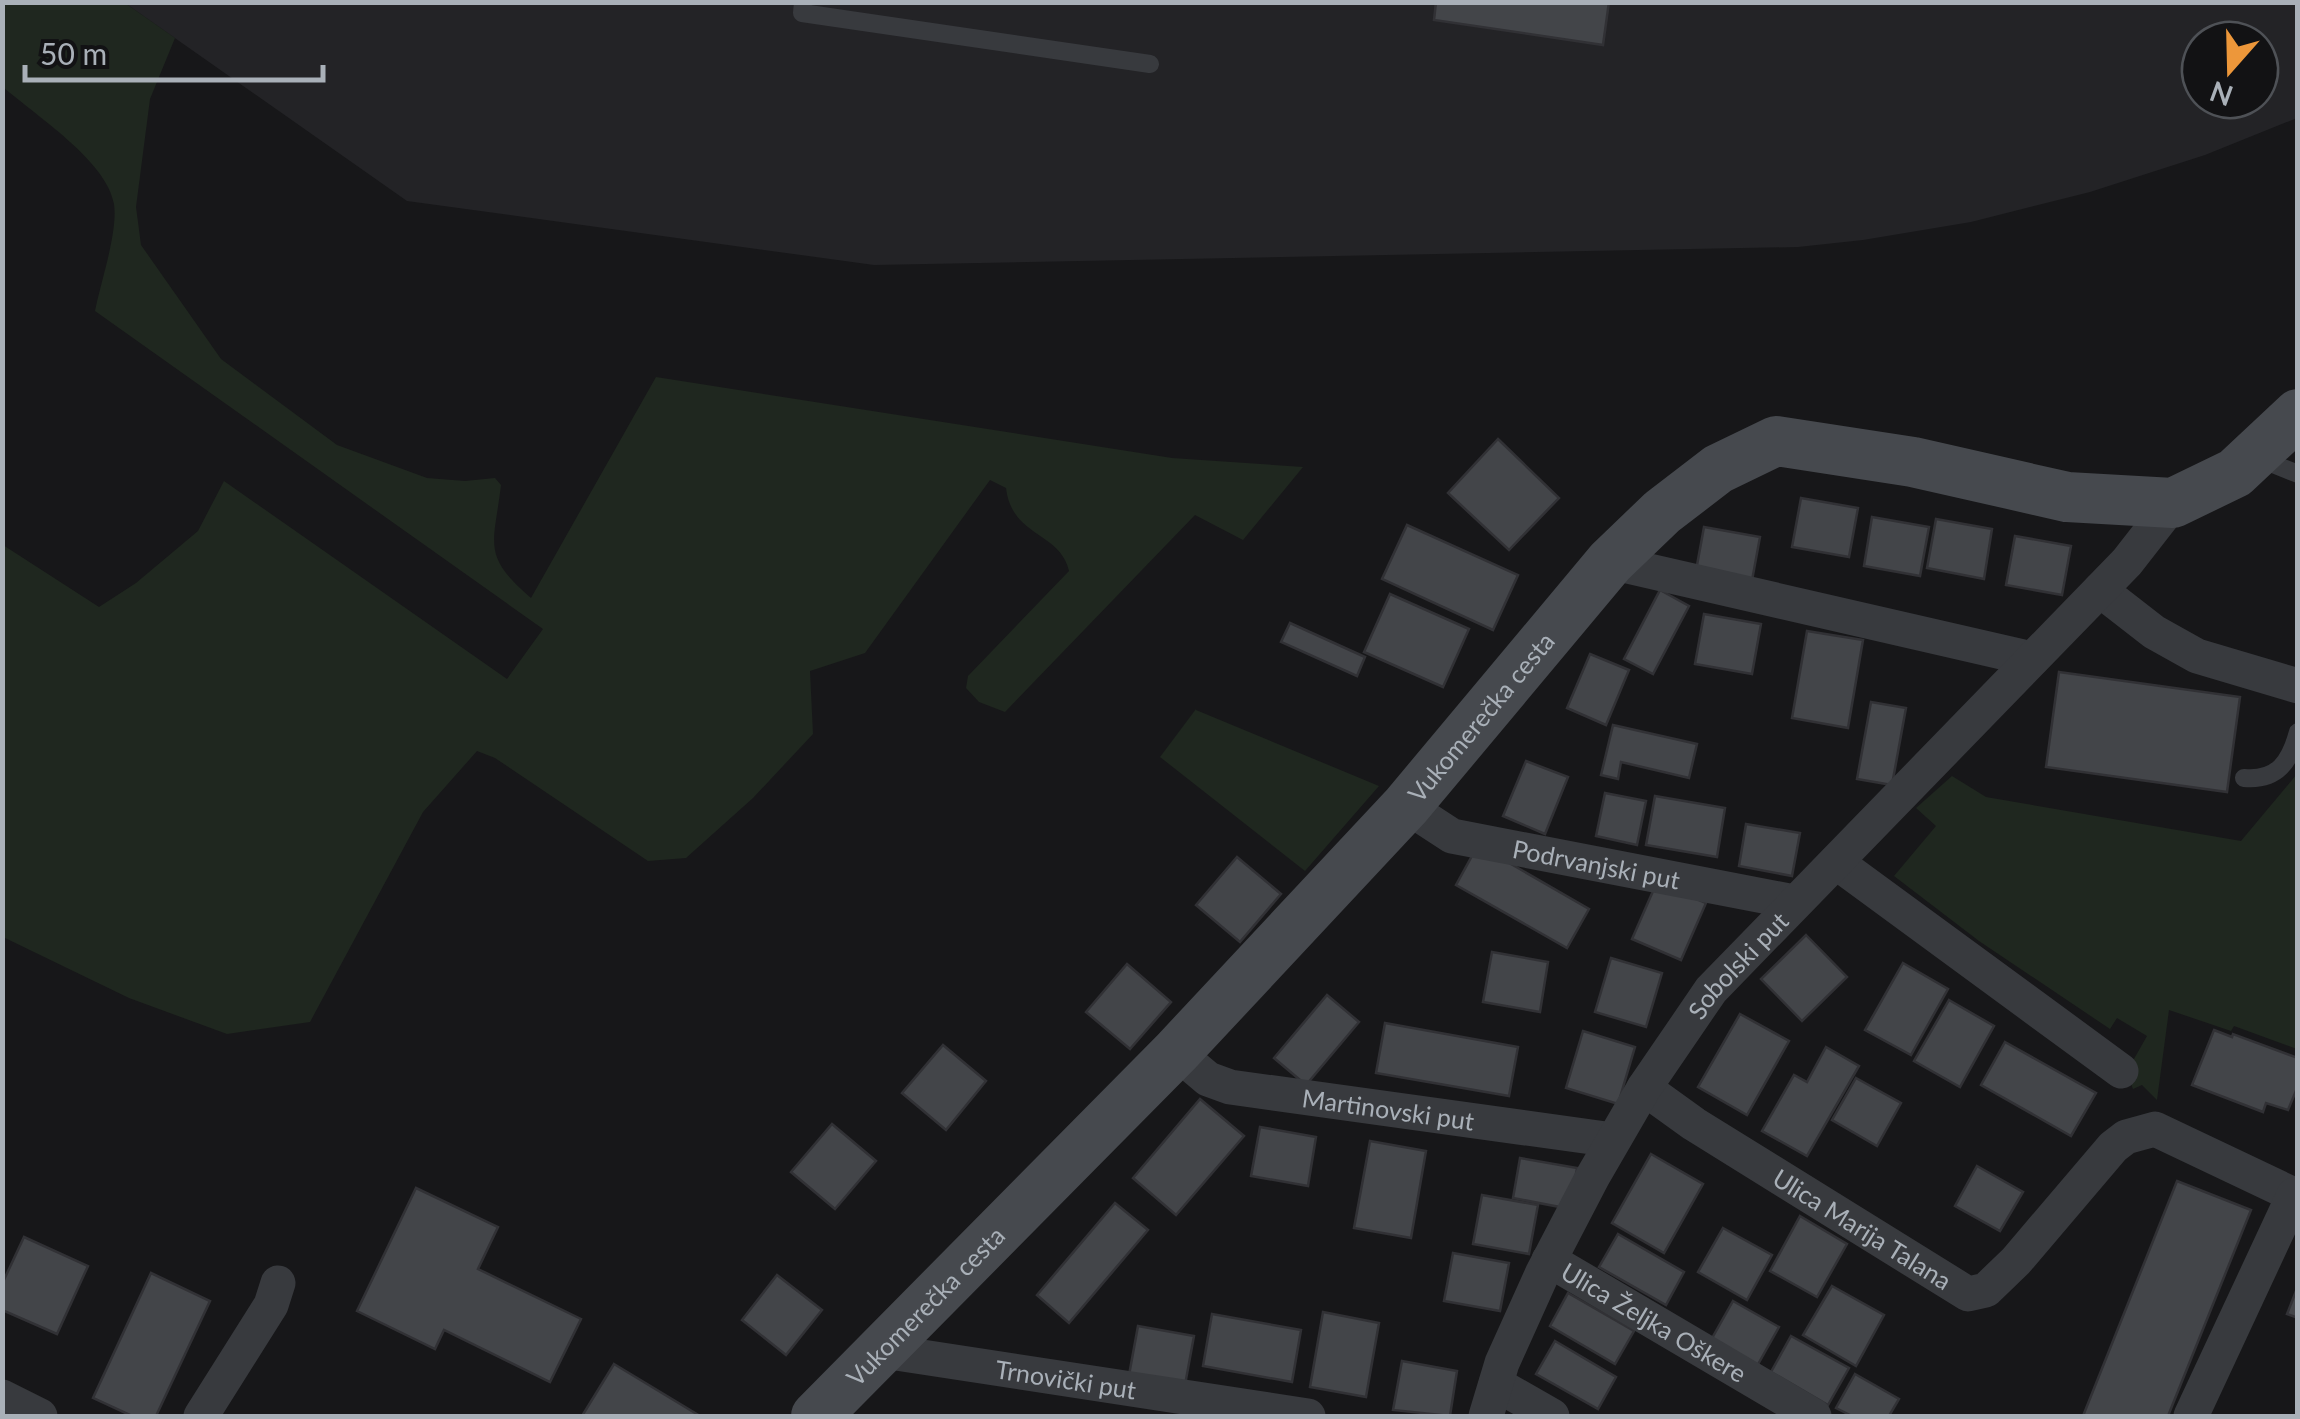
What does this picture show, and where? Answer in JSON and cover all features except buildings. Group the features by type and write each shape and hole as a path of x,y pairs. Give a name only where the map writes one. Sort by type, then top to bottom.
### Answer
{"street":[{"name":"Vukomerečka cesta","path":"816,1416 1176,1052 1406,806 1610,562 1662,512 1718,468 1776,441 1913,462 2067,497 2173,503 2235,473 2275,465 2298,414"},
{"name":"Sobolski put","path":"1491,1400 1502,1363 1549,1260 1612,1140 1710,990 2127,562 2173,503"},
{"path":"1610,562 2032,659"},
{"path":"2100,590 2154,632 2197,656 2298,686"},
{"name":"Podrvanjski put","path":"1406,806 1452,836 1794,902"},
{"path":"1836,862 2120,1070"},
{"name":"Martinovski put","path":"1176,1052 1208,1079 1230,1087 1612,1140"},
{"name":"Ulica Marija Talana","path":"1644,1088 1694,1124 1968,1294 1986,1290 2016,1261 2113,1147 2126,1138 2156,1129 2296,1196"},
{"path":"2191,1416 2296,1196"},
{"name":"Ulica Željka Oškere","path":"1549,1260 1814,1416"},
{"path":"202,1416 271,1305 278,1283"},
{"name":"Trnovički put","path":"883,1351 1308,1416"},
{"path":"2,1397 40,1416"},
{"path":"1491,1400 1552,1416"}],"lane":[{"path":"803,2 802,13 1150,64"},
{"path":"2244,778 2268,777 2285,766 2298,732"}],"shaded area":[{"path":"3,2 125,3 175,38 150,99 136,207 141,245 221,359 337,445 427,478 495,478 501,485 494,536 498,559 504,571 531,598 656,377 1172,458 1303,467 1243,540 1195,515 1005,712 979,702 966,688 968,676 1069,571 1056,548 1017,516 1006,488 990,480 865,653 810,671 813,734 753,798 686,858 648,861 495,758 477,751 423,812 310,1022 227,1034 129,998 3,937 3,545 99,607 136,583 198,531 224,481 507,679 543,629 95,311 111,242 114,204 109,188 84,155 3,87"},
{"path":"125,3 2297,3 2297,118 2205,155 2090,192 1971,222 1798,247 874,265 407,201"},
{"path":"1196,709 1379,786 1305,871 1160,757"},
{"path":"2297,774 2297,1049 2234,1026 2231,1031 2169,1010 2157,1100 2142,1085 2133,1089 2122,1080 2147,1036 2117,1018 2110,1029 1979,941 1894,876 1936,826 1916,808 1952,776 1986,797 2241,841"}]}
